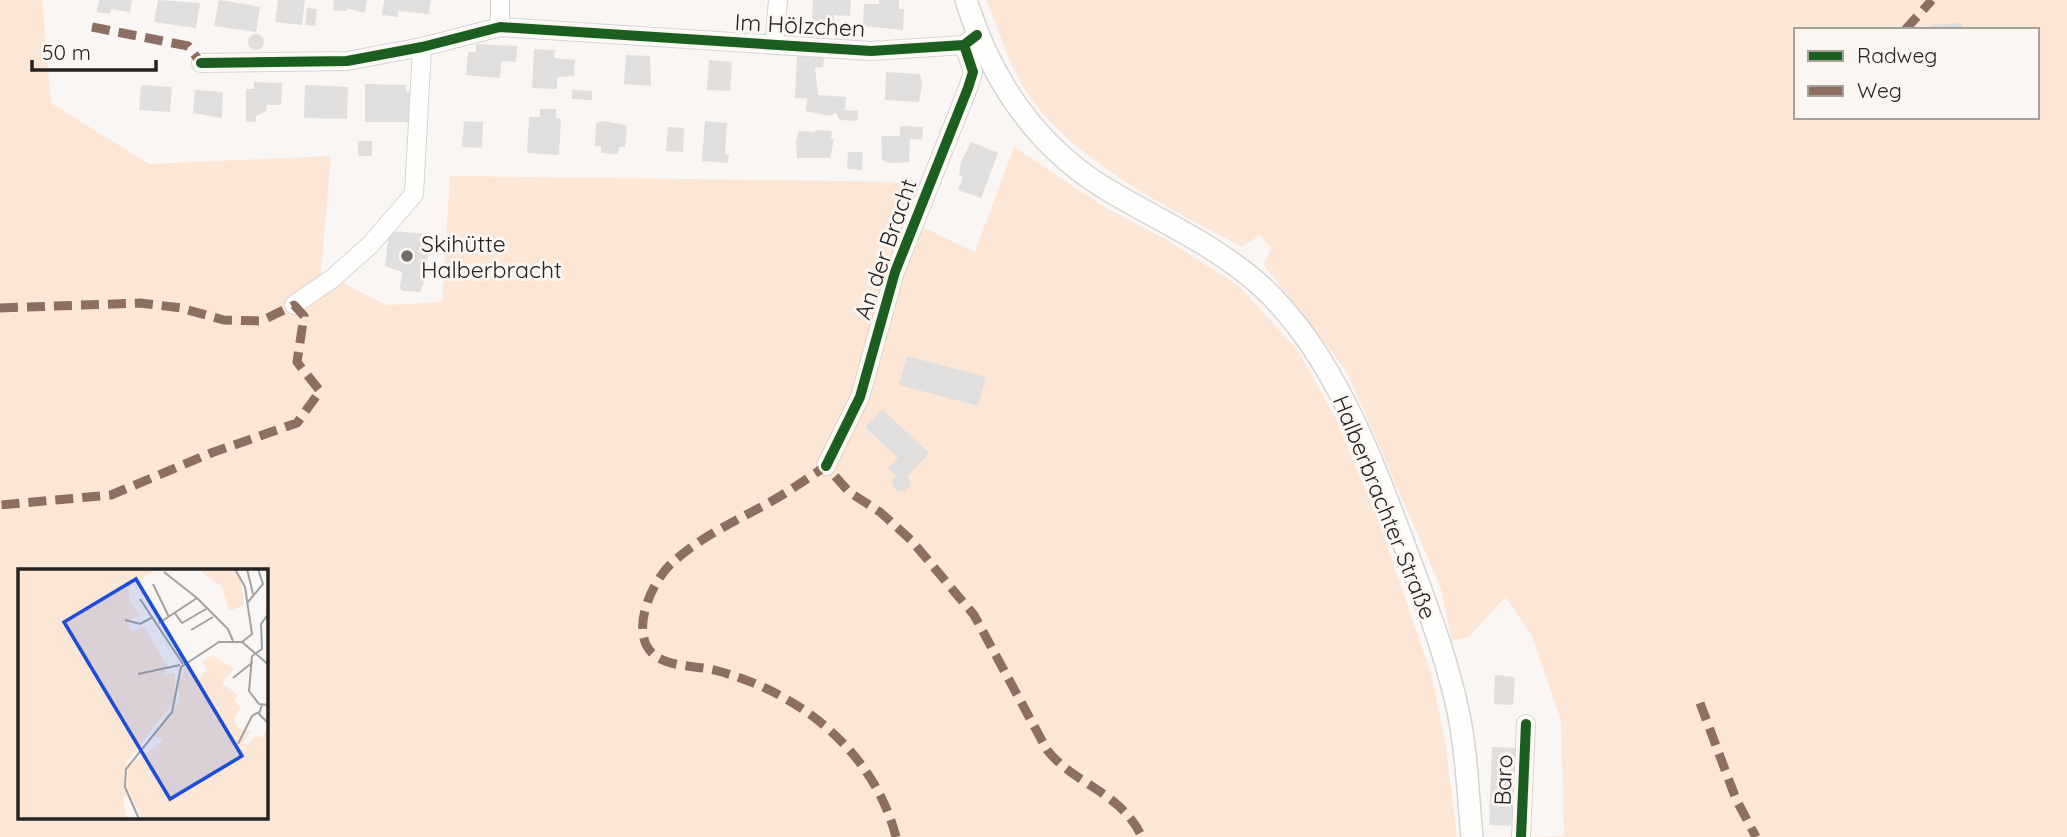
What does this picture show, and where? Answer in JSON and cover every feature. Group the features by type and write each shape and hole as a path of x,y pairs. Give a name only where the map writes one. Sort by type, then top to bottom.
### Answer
{"main road":[{"name":"Halberbrachter Straße","path":"966,0 971,40 1028,120 1063,158 1105,188 1211,248 1238,268 1276,301 1312,346 1341,397 1389,505 1435,628 1459,714 1472,837"}],"street":[{"path":"500,0 500,27"},
{"path":"774,45 778,0"},
{"name":"Im Hölzchen","path":"201,63 347,61 422,47 500,27 871,51 971,40"},
{"name":"An der Bracht","path":"826,466 860,397 895,272 968,88 973,72 971,40"},
{"path":"294,304 334,278 370,245 414,194 422,47"},
{"name":"Baro","path":"1521,837 1526,724"}],"shaded area":[{"path":"0,0 42,0 51,103 149,164 331,156 321,272 387,305 442,302 450,176 916,182 905,219 975,252 1014,147 1101,205 1167,240 1239,286 1299,352 1336,419 1379,522 1431,673 1446,747 1457,837 0,837"},
{"path":"986,0 2067,0 2067,837 1527,837 1564,836 1561,720 1532,636 1505,597 1469,637 1452,641 1440,586 1347,372 1264,265 1271,248 1260,235 1242,247 1155,200 1096,161 1046,117 1027,93"}],"building":[{"path":"99,0 132,0 130,12 111,9 110,14 97,12"},
{"path":"158,0 200,3 196,28 154,22"},
{"path":"219,0 260,7 256,32 214,26"},
{"path":"278,0 305,0 302,25 275,22"},
{"path":"334,0 367,0 365,13 347,8 347,11 333,10"},
{"path":"384,0 431,0 429,14 398,11 398,17 382,15"},
{"path":"813,0 851,0 850,16 834,15 834,27 812,26"},
{"path":"879,0 899,0 899,9 904,9 903,30 863,26 864,4 879,4"},
{"path":"307,8 317,9 315,26 305,25"},
{"path":"1962,23 1962,28 1930,28 1930,25"},
{"path":"256,34 262,36 262,48 256,50 250,48 248,42 250,36"},
{"path":"476,44 517,46 516,62 501,61 500,78 466,75 468,52 476,52"},
{"path":"534,49 555,50 554,58 575,60 574,76 557,77 557,89 532,88"},
{"path":"626,55 650,56 651,86 624,84"},
{"path":"797,56 824,57 823,67 815,68 818,95 846,97 845,110 858,111 857,121 840,120 836,113 830,116 806,111 807,98 795,98"},
{"path":"709,60 732,62 730,91 707,90"},
{"path":"886,72 920,74 922,84 919,102 885,100"},
{"path":"254,82 282,83 281,105 267,105 266,111 256,116 256,122 246,121 246,89 254,89"},
{"path":"365,84 406,85 406,92 411,92 410,122 365,122"},
{"path":"141,85 172,87 170,112 139,110"},
{"path":"305,85 348,87 347,119 304,118"},
{"path":"195,90 223,92 222,118 193,113"},
{"path":"572,90 592,91 592,100 572,99"},
{"path":"540,109 556,109 556,118 561,119 559,155 527,153 529,117 540,117"},
{"path":"464,121 483,122 482,148 462,147"},
{"path":"603,121 627,125 625,147 619,147 618,154 601,153 601,146 595,146 596,123"},
{"path":"705,121 727,123 725,154 729,154 728,163 702,161"},
{"path":"900,126 923,127 922,140 910,139 909,162 888,163 882,160 881,136 900,136"},
{"path":"668,127 684,128 683,152 666,151"},
{"path":"799,131 832,131 831,139 834,139 830,158 797,158 796,140"},
{"path":"358,141 372,141 372,156 358,156"},
{"path":"971,142 998,153 981,198 958,190 963,177 959,175 961,162"},
{"path":"848,152 863,152 862,170 847,169"},
{"name":"Skihütte Halberbracht","path":"389,231 429,234 427,273 420,292 403,291 400,288 402,272 385,266"},
{"path":"907,356 986,377 978,406 899,385"},
{"path":"882,409 929,453 908,476 911,485 904,492 895,490 892,480 896,475 888,468 898,458 865,427"},
{"path":"1495,675 1515,677 1513,705 1494,704"},
{"path":"1492,747 1517,748 1515,826 1489,825"}],"marked path":[{"path":"1907,28 1932,0"},
{"path":"92,27 188,46 201,63"},
{"path":"0,308 140,303 181,308 224,320 261,321 294,305 304,316 297,362 320,391 297,423 211,453 111,495 0,505"},
{"path":"896,837 871,778 830,730 778,694 718,671 674,664 658,658 645,643 643,619 646,605 658,580 673,562 709,536 779,497 826,466 849,492 880,512 911,540 974,615 1047,750 1071,772 1122,809 1142,837"},
{"path":"1700,703 1736,799 1756,837"}],"cycle path":[{"path":"201,63 347,61 422,47 500,27 871,51 964,45 977,35"},
{"path":"826,466 860,397 895,272 968,88 973,72 964,45"},
{"path":"1521,837 1526,724"}],"place":[{"name":"Skihütte Halberbracht","path":"407,256"}]}
